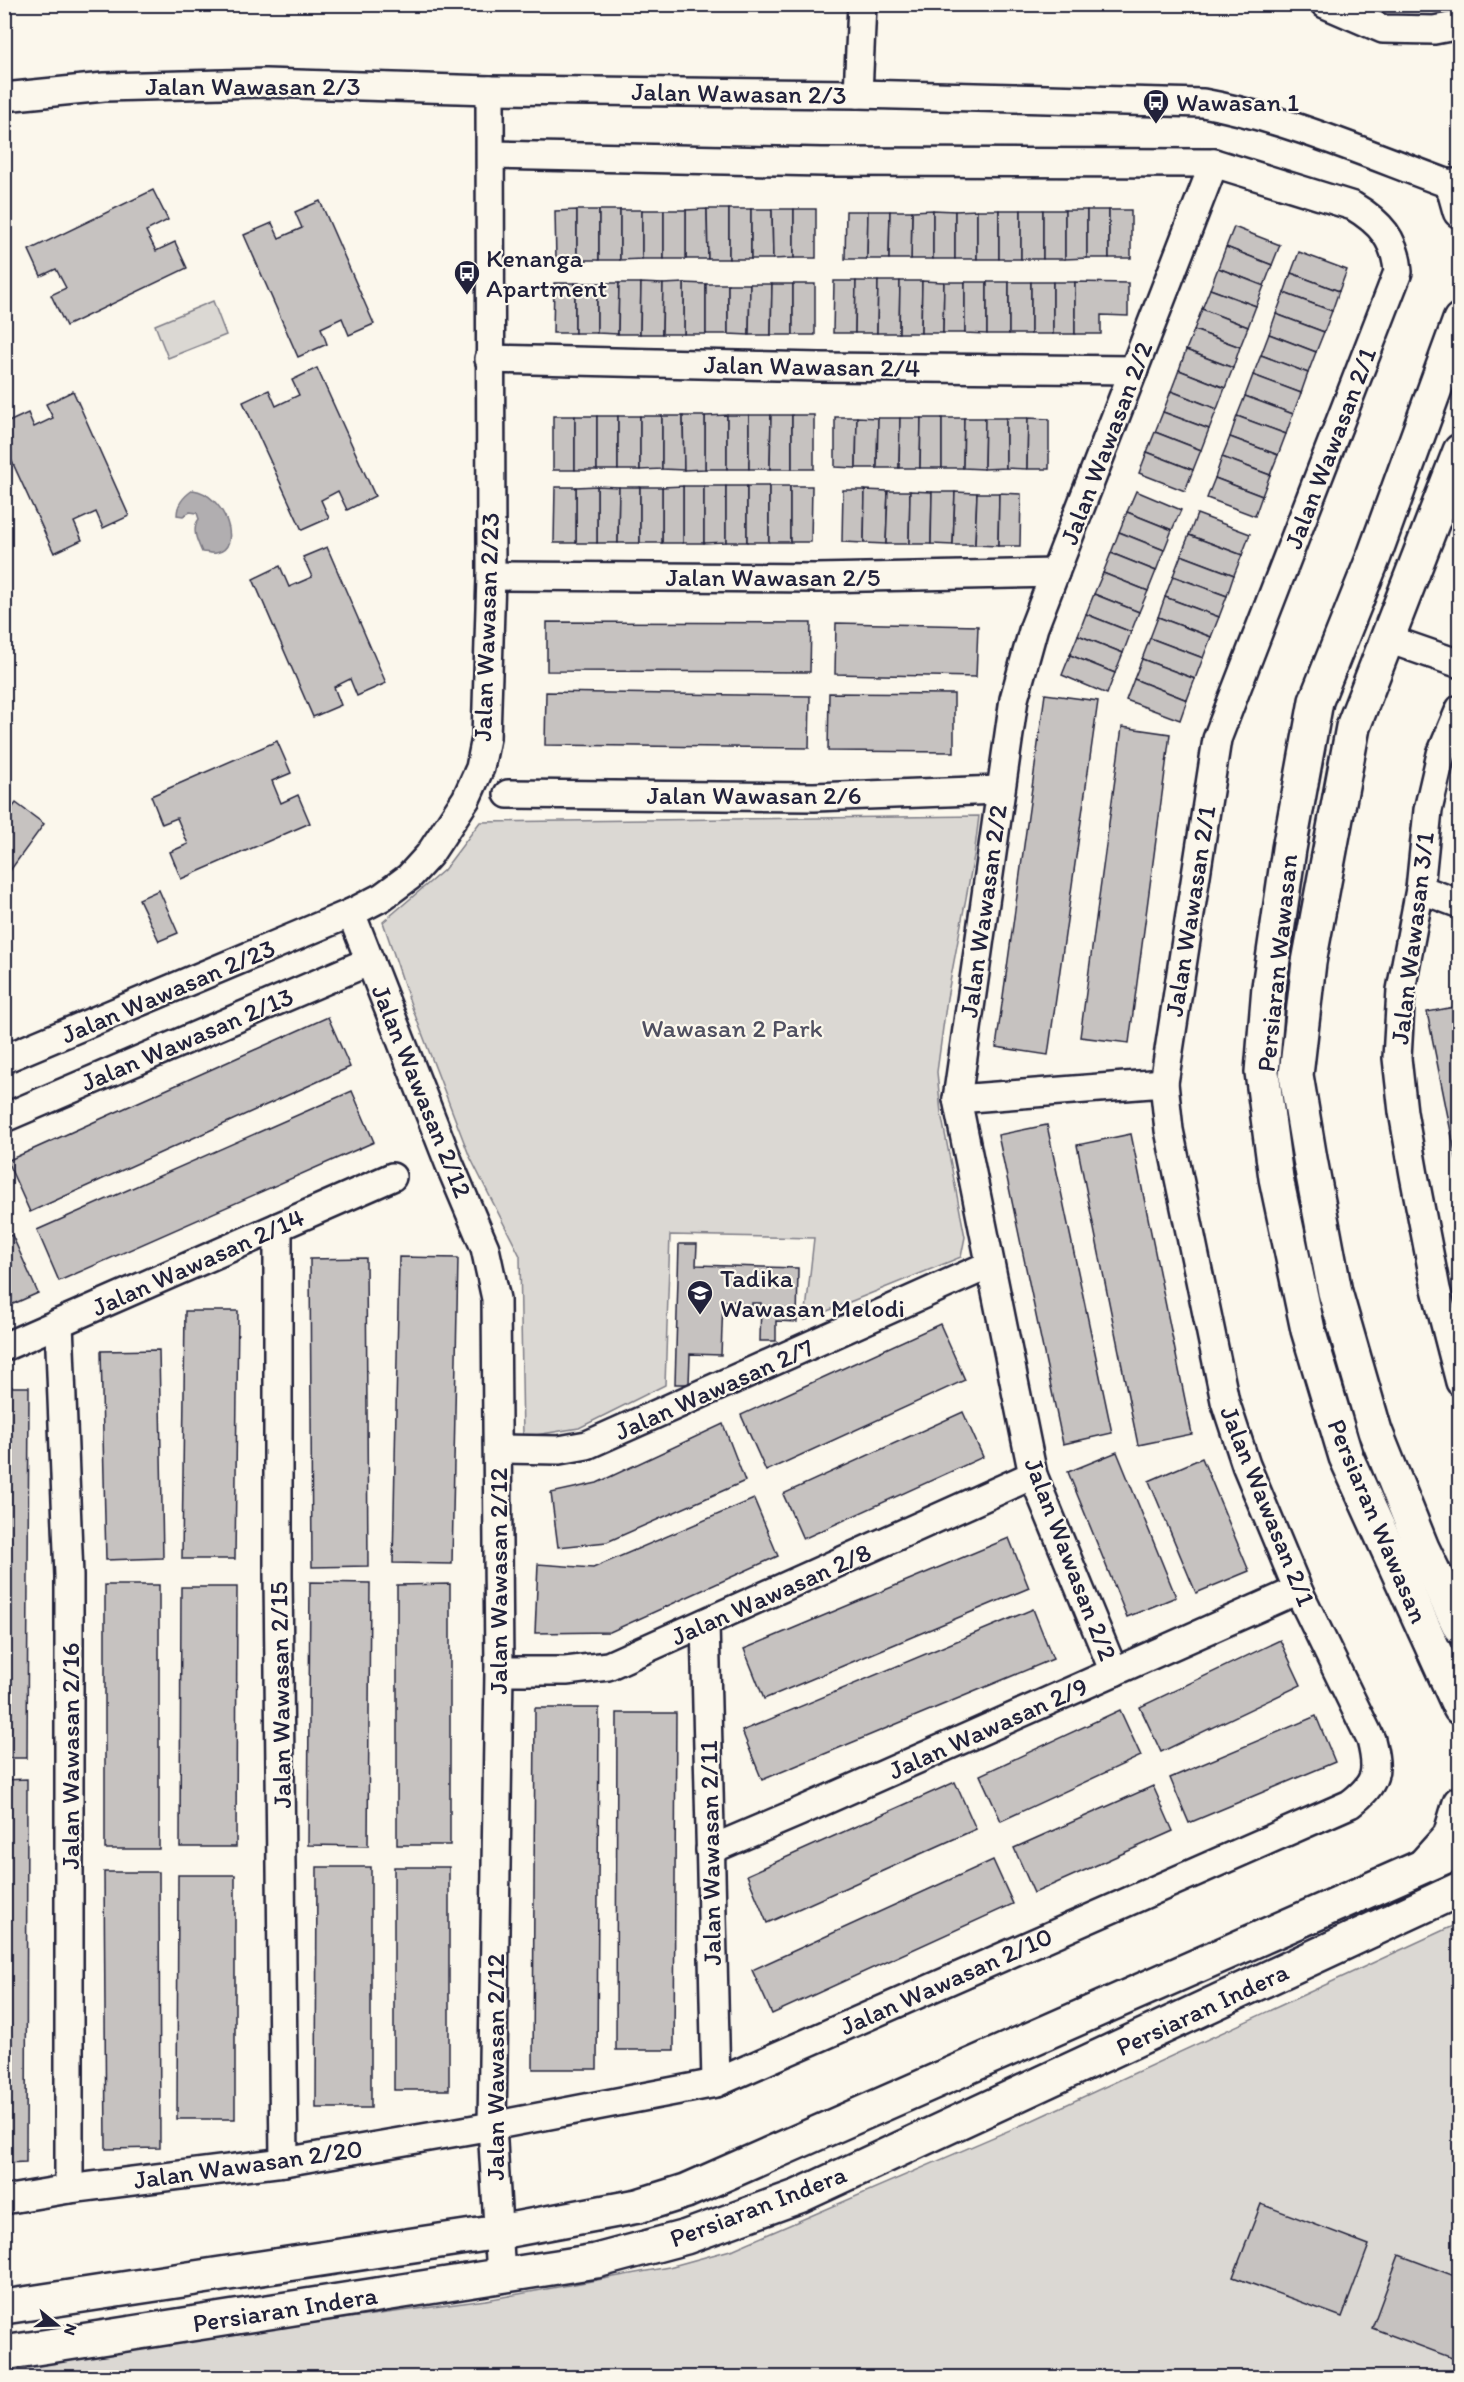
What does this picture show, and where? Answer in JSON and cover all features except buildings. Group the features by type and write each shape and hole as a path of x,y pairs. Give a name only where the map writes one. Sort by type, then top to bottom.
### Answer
{"main road":[{"name":"Persiaran Wawasan","path":"1460,320 1374,556 1316,701 1289,849 1269,987 1262,1072 1276,1178 1308,1330 1346,1457 1460,1708"},
{"name":"Persiaran Wawasan","path":"1460,451 1353,728 1309,962 1296,1075 1335,1292 1375,1431 1422,1548 1460,1627"},
{"path":"1316,701 1352,659 1388,639 1378,632 1371,615 1374,556"},
{"path":"1425,1864 1450,1836 1460,1803"},
{"name":"Persiaran Indera","path":"4,2307 499,2232 638,2206 686,2191 1425,1864 1460,1851"},
{"name":"Persiaran Indera","path":"4,2353 596,2261 686,2237 799,2196 1453,1895"}],"street":[{"path":"858,94 862,4"},
{"path":"1325,4 1383,29 1434,30 1460,25"},
{"name":"Jalan Wawasan 2/3","path":"4,97 104,87 265,83 490,90 858,94 1203,103 1235,109 1304,131 1457,195"},
{"name":"Jalan Wawasan 2/23","path":"4,1059 351,914 382,897 409,877 429,855 460,809 480,768 486,738 490,576 490,90"},
{"path":"490,155 822,162 1214,163"},
{"name":"Jalan Wawasan 2/2","path":"1114,1672 1033,1475 957,1099 999,790 1014,699 1034,627 1214,163"},
{"name":"Jalan Wawasan 2/1","path":"1214,163 1353,206 1370,216 1390,239 1397,255 1398,272 1216,739 1164,1083 1169,1130 1225,1401 1246,1465 1298,1590 1371,1740 1376,1760 1374,1776"},
{"name":"Jalan Wawasan 2/4","path":"489,359 820,367 1134,370"},
{"name":"Jalan Wawasan 2/5","path":"490,576 825,578 1055,573"},
{"path":"1388,639 1460,664"},
{"name":"Jalan Wawasan 3/1","path":"1460,710 1442,754 1428,810 1420,889 1401,990 1397,1058 1403,1112 1436,1289 1460,1382"},
{"name":"Jalan Wawasan 2/6","path":"508,794 814,797 999,790"},
{"path":"1420,889 1460,904"},
{"name":"Jalan Wawasan 2/12","path":"351,914 485,1248 496,1299 498,1449 496,1575 499,1671 492,2126 501,2276"},
{"name":"Jalan Wawasan 2/13","path":"4,1118 370,961"},
{"path":"957,1099 1164,1083"},
{"name":"Jalan Wawasan 2/14","path":"4,1347 392,1177"},
{"name":"Jalan Wawasan 2/15","path":"278,1227 278,1574 284,2162"},
{"name":"Jalan Wawasan 2/7","path":"498,1449 558,1450 587,1445 617,1434 989,1265"},
{"name":"Jalan Wawasan 2/16","path":"60,1323 69,1587 69,2189"},
{"name":"Jalan Wawasan 2/8","path":"499,1671 566,1671 608,1666 1033,1475"},
{"name":"Jalan Wawasan 2/9","path":"710,1850 1298,1590"},
{"name":"Jalan Wawasan 2/11","path":"705,1623 716,2083"},
{"name":"Jalan Wawasan 2/10","path":"492,2126 716,2083 1350,1804 1366,1792 1374,1776"},
{"name":"Jalan Wawasan 2/20","path":"4,2200 69,2189 284,2162 492,2126"}],"green space":[{"path":"213,301 226,335 168,358 155,325"},
{"name":"Wawasan 2 Park","path":"979,816 974,856 947,998 937,1072 941,1113 965,1237 961,1257 805,1320 814,1238 670,1235 665,1385 579,1428 523,1437 520,1256 469,1155 410,1002 383,922 444,870 480,822"},
{"path":"1459,1923 1459,2377 5,2378 5,2370 281,2327 486,2300 669,2267 734,2249 1033,2120"}],"shaded area":[{"path":"193,490 214,501 222,511 229,532 229,542 224,549 214,553 202,552 196,535 195,527 199,519 197,513 177,515 178,507"}],"place":[{"name":"Wawasan 1","path":"1156,125"},
{"name":"Kenanga Apartment","path":"467,296"},
{"name":"Tadika Wawasan Melodi","path":"700,1316"}]}
